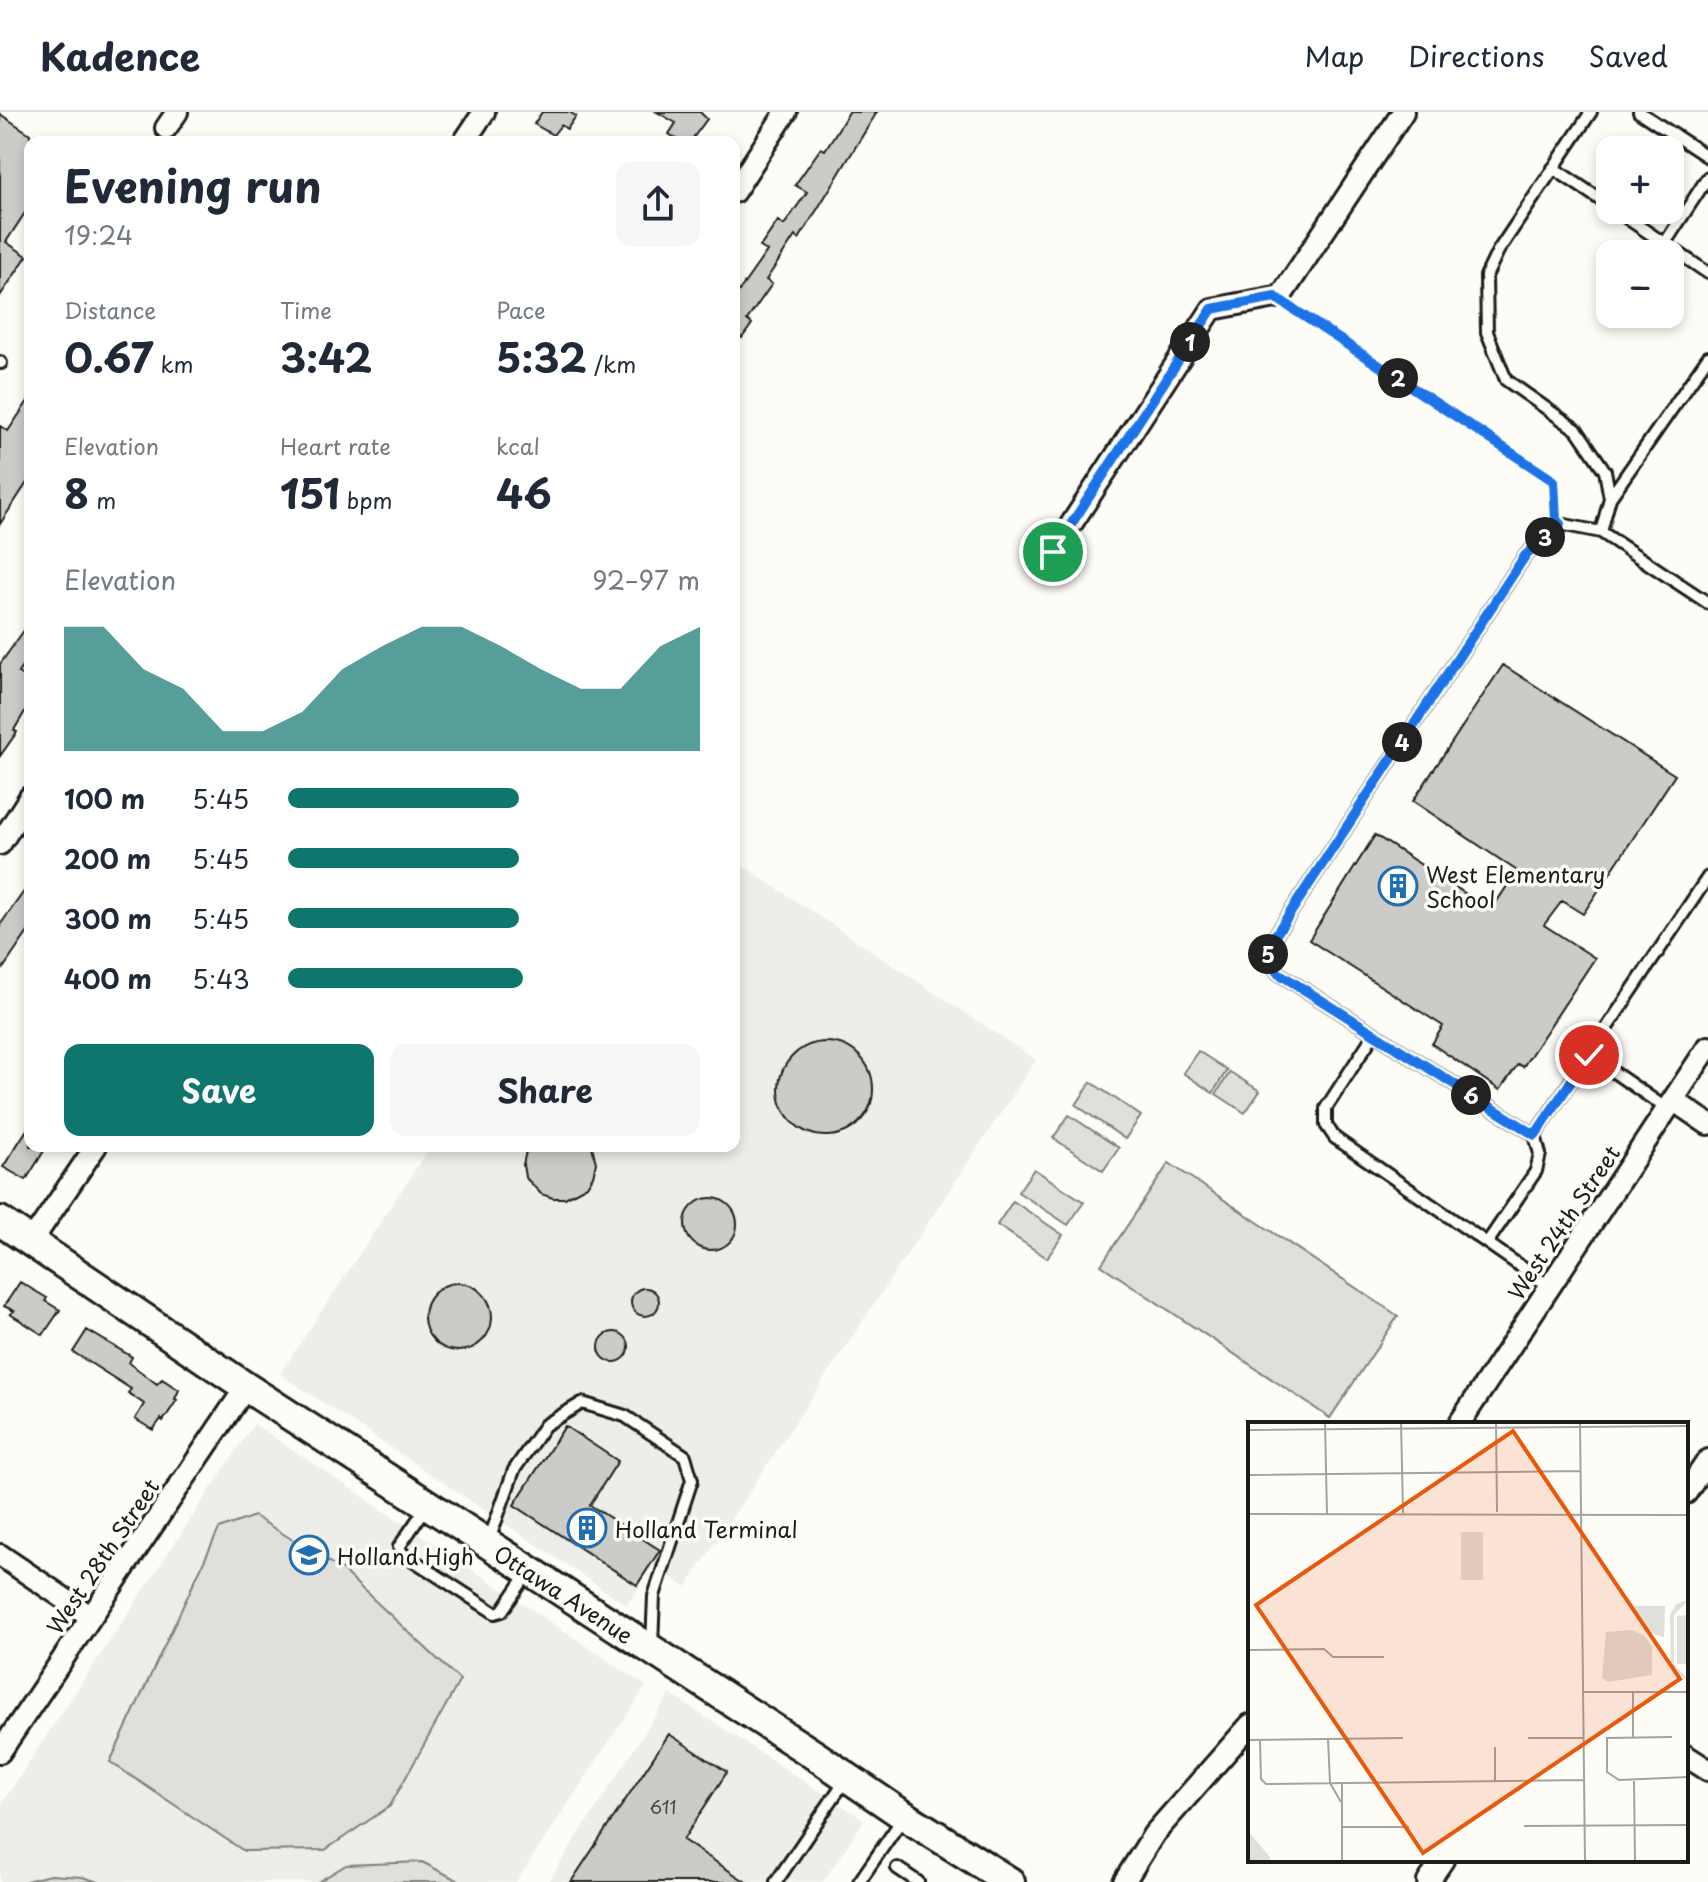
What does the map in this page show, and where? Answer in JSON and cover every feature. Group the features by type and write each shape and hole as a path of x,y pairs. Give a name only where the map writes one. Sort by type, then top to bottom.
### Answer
{"street":[{"path":"468,136 484,112"},
{"path":"740,183 786,112"},
{"path":"1053,552 1212,309 1281,296 1403,112"},
{"path":"0,844 24,806"},
{"name":"West 24th Street","path":"1460,1422 1708,1047"},
{"path":"1670,1105 1708,1124"},
{"path":"31,1242 92,1152"},
{"name":"Ottawa Avenue","path":"0,1221 246,1387 1007,1881"},
{"name":"West 28th Street","path":"0,1752 246,1387"},
{"path":"1688,1490 1708,1460"},
{"path":"0,1555 90,1616"},
{"path":"1124,1882 1154,1834 1248,1727"},
{"path":"1688,1757 1708,1770"},
{"path":"1428,1882 1442,1862"}],"lane":[{"path":"1591,112 1498,251 1486,276 1487,332 1506,380 1577,430 1605,471 1610,498"},
{"path":"1639,112 1708,157"},
{"path":"1553,168 1596,197"},
{"path":"1667,240 1708,177"},
{"path":"1636,224 1660,240"},
{"path":"1684,256 1708,273"},
{"path":"1601,532 1610,498 1708,357"},
{"path":"1487,1243 1536,1171 1540,1154 1535,1135 1278,973 1267,957 1269,945 1525,556 1560,524 1601,532 1708,603"},
{"path":"1535,1135 1708,877"},
{"path":"1374,1034 1326,1108 1326,1125 1335,1138 1549,1286"},
{"path":"1589,1055 1670,1105"},
{"path":"487,1544 514,1470 545,1425 582,1403 625,1416 685,1456 692,1480 654,1596 651,1651"},
{"path":"428,1505 399,1547 402,1553 495,1613 502,1611 529,1571"},
{"path":"776,1882 847,1777"},
{"path":"859,1882 905,1816"},
{"path":"897,1868 918,1882"}],"path":[{"path":"1275,297 1554,481 1556,520 1560,524"}],"shaded area":[{"name":"Holland Terminal","path":"740,864 1036,1060 686,1587 653,1565 627,1605 280,1374 427,1152 740,1152"},
{"path":"1198,1051 1227,1070 1213,1093 1183,1073"},
{"path":"1230,1072 1260,1091 1245,1113 1216,1094"},
{"path":"1091,1082 1141,1116 1125,1139 1076,1105"},
{"path":"1069,1115 1119,1148 1103,1171 1053,1138"},
{"path":"1169,1163 1398,1316 1330,1418 1101,1265"},
{"path":"1034,1169 1084,1202 1068,1225 1018,1192"},
{"path":"1013,1201 1063,1235 1047,1258 997,1225"},
{"name":"Holland High","path":"254,1424 646,1686 516,1882 0,1882 0,1806"},
{"path":"254,1516 342,1570 460,1680 390,1806 325,1850 244,1851 110,1762 219,1529"},
{"path":"670,1694 864,1820 823,1882 548,1882"},
{"path":"422,1862 461,1882 318,1882 346,1865"},
{"path":"50,1875 82,1877 99,1882 22,1882"}],"building":[{"path":"542,112 569,112 576,116 567,129 561,125 553,135 534,124"},
{"path":"657,112 700,112 707,119 694,136 669,134 676,123"},
{"path":"849,112 877,112 799,239 795,236 766,280 772,284 747,320 752,324 742,338 740,290 767,251 760,247 778,221 784,225 807,192 795,185 821,148 825,150"},
{"path":"0,114 30,136 24,136 24,214 6,242 24,254 24,260 0,296"},
{"path":"24,407 24,487 0,524 0,426 8,431"},
{"path":"24,630 24,664 18,673 24,676 24,713 14,730 17,732 0,756 0,664"},
{"name":"West Elementary School","path":"1503,665 1675,775 1583,914 1562,901 1544,925 1595,958 1523,1067 1518,1064 1500,1090 1432,1044 1443,1026 1309,940 1375,835 1491,910 1517,871 1413,801"},
{"path":"24,891 24,938 0,973 0,925"},
{"path":"826,1042 844,1046 859,1056 869,1071 873,1089 869,1107 859,1122 844,1132 826,1136 808,1132 793,1122 783,1107 779,1089 783,1071 793,1056 808,1046"},
{"path":"24,1134 24,1152 43,1152 26,1180 3,1167"},
{"path":"526,1152 593,1152 596,1163 587,1186 565,1198 541,1194 525,1177"},
{"path":"711,1198 729,1206 737,1224 729,1242 711,1250 693,1242 685,1224 693,1206"},
{"path":"20,1282 60,1310 43,1335 10,1314 14,1311 4,1306"},
{"path":"451,1283 465,1283 477,1288 487,1298 492,1317 487,1336 477,1346 465,1351 451,1351 439,1346 429,1336 424,1324 424,1310 429,1298 439,1288"},
{"path":"645,1288 655,1292 659,1302 655,1312 645,1316 635,1312 631,1302 635,1292"},
{"path":"87,1330 132,1357 129,1363 157,1384 162,1379 179,1390 177,1400 153,1430 135,1419 144,1404 128,1393 131,1389 73,1352"},
{"path":"614,1332 625,1336 629,1347 625,1358 614,1362 603,1358 599,1347 603,1336"},
{"name":"Holland Terminal","path":"565,1426 618,1461 590,1505 660,1550 637,1585 514,1505"},
{"path":"669,1734 727,1772 683,1840 746,1882 571,1882"}],"place":[{"name":"West Elementary School","path":"1398,886"},
{"name":"Holland Terminal","path":"587,1528"},
{"name":"Holland High","path":"309,1555"}],"route":[{"path":"1053,552 1212,309 1275,297 1554,481 1556,520 1560,524 1525,556 1269,945 1267,957 1278,973 1535,1135 1589,1055"}]}
